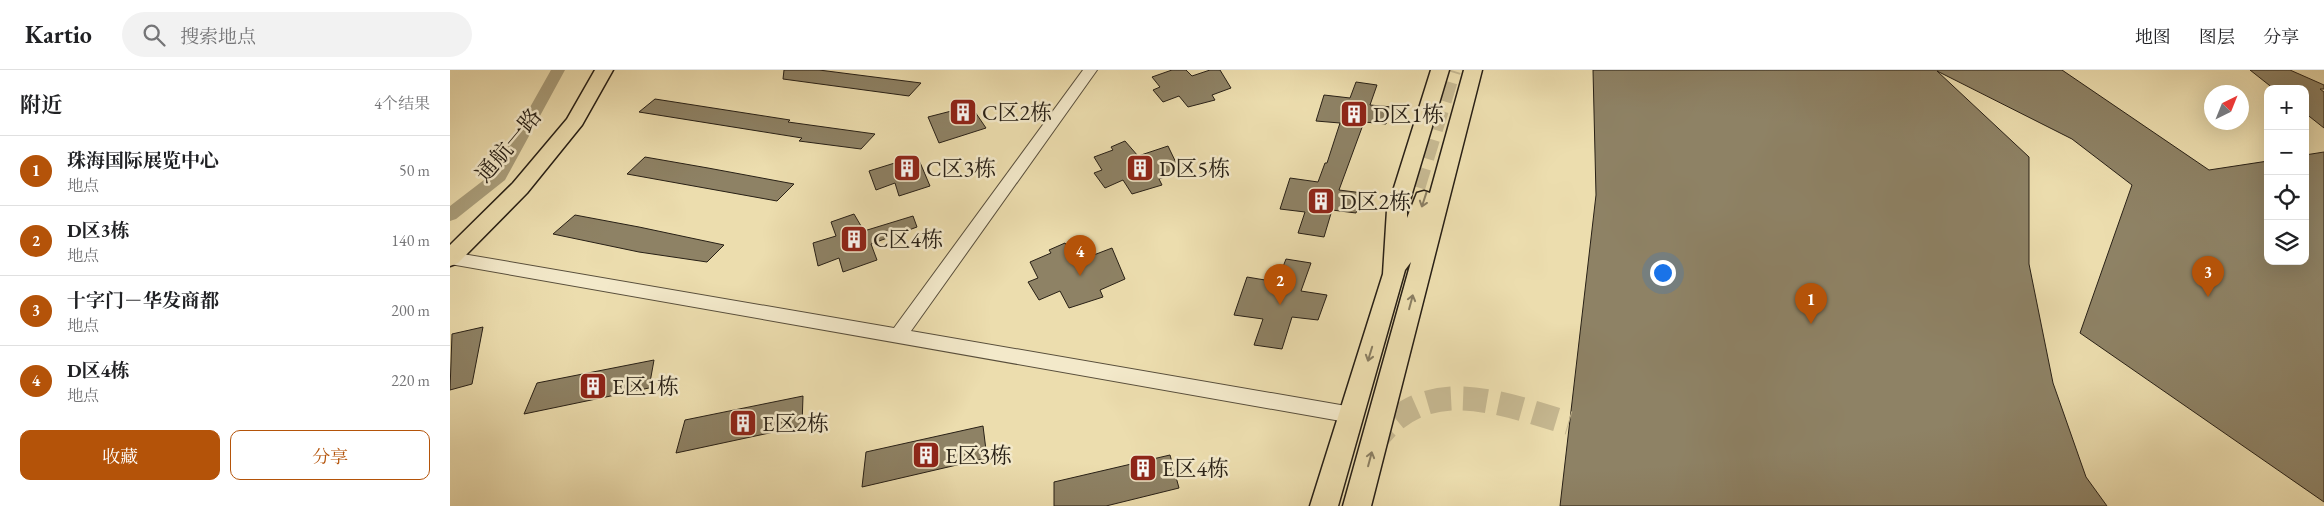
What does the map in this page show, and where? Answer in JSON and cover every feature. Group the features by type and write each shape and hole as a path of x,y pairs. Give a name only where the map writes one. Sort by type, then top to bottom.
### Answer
{"main road":[{"name":"通航一路","path":"450,240 501,193 543,144 573,102 591,70"},
{"path":"450,258 520,188 575,122 604,70"},
{"path":"1394,274 1397,210 1440,70"},
{"path":"1324,506 1394,274 1411,238 1465,70"},
{"path":"1357,506 1473,70"}],"street":[{"path":"898,336 1090,70"},
{"path":"450,258 1352,415"}],"building":[{"path":"784,70 819,70 921,83 909,96 783,79"},
{"path":"1172,70 1186,70 1192,76 1210,70 1220,70 1231,88 1212,95 1215,100 1188,107 1179,96 1163,102 1153,90 1160,87 1152,77"},
{"path":"1593,70 2062,70 2209,170 2264,162 2264,265 2309,265 2309,154 2324,152 2324,502 2080,333 2132,185 2072,139 1937,71 2029,157 2029,264 2053,383 2086,477 2107,506 1560,506 1596,195"},
{"path":"2250,70 2290,70 2324,85 2324,89 2320,89 2324,92 2324,128 2309,116 2309,85 2269,85"},
{"path":"1356,82 1377,85 1370,105 1392,107 1386,124 1364,122 1339,190 1363,193 1356,213 1332,210 1324,237 1298,233 1305,212 1280,209 1290,178 1318,182 1325,163 1327,163 1340,123 1316,121 1324,95 1350,98"},
{"path":"655,99 790,120 788,122 875,134 861,149 799,141 802,138 639,112"},
{"path":"971,106 986,128 939,143 928,117"},
{"name":"D区5栋","path":"1125,141 1138,156 1168,146 1180,171 1159,179 1162,185 1132,194 1123,180 1105,188 1094,173 1102,170 1094,157 1113,150 1111,147"},
{"path":"645,157 794,184 777,201 627,174"},
{"name":"C区3栋","path":"914,157 916,160 919,160 930,186 899,196 895,183 876,190 869,171"},
{"name":"C区4栋","path":"854,214 864,231 913,216 917,227 871,244 877,260 843,272 839,258 818,266 813,243 836,236 831,222"},
{"path":"575,215 724,245 707,262 639,252 553,234"},
{"path":"1065,243 1078,261 1112,248 1125,279 1100,290 1103,297 1069,308 1060,291 1039,300 1028,282 1038,278 1030,262 1051,253 1049,250"},
{"path":"1286,259 1311,263 1301,291 1327,295 1318,320 1292,317 1282,349 1254,345 1263,319 1234,315 1247,277 1277,282"},
{"path":"483,327 472,384 450,390 452,334"},
{"name":"E区1栋","path":"654,360 649,388 524,414 537,383"},
{"name":"E区2栋","path":"803,396 802,426 676,453 685,420"},
{"name":"E区3栋","path":"983,426 987,458 862,487 866,452"},
{"name":"E区4栋","path":"1170,455 1179,488 1106,506 1054,506 1054,482"}],"waterway":[{"path":"450,215 499,176 558,70"}],"tunnel":[{"path":"1398,244 1451,70"},
{"path":"1372,446 1392,422 1414,408 1438,400 1463,398 1489,401 1569,423"}],"place":[{"name":"C区2栋","path":"963,112"},
{"name":"D区1栋","path":"1354,114"},
{"name":"C区3栋","path":"907,168"},
{"name":"D区5栋","path":"1140,168"},
{"name":"D区2栋","path":"1321,201"},
{"name":"C区4栋","path":"854,239"},
{"name":"D区4栋","path":"1080,276"},
{"name":"十字门－华发商都","path":"2208,297"},
{"name":"D区3栋","path":"1280,305"},
{"name":"珠海国际展览中心","path":"1811,324"},
{"name":"E区1栋","path":"593,386"},
{"name":"E区2栋","path":"743,423"},
{"name":"E区3栋","path":"926,455"},
{"name":"E区4栋","path":"1143,468"}]}
